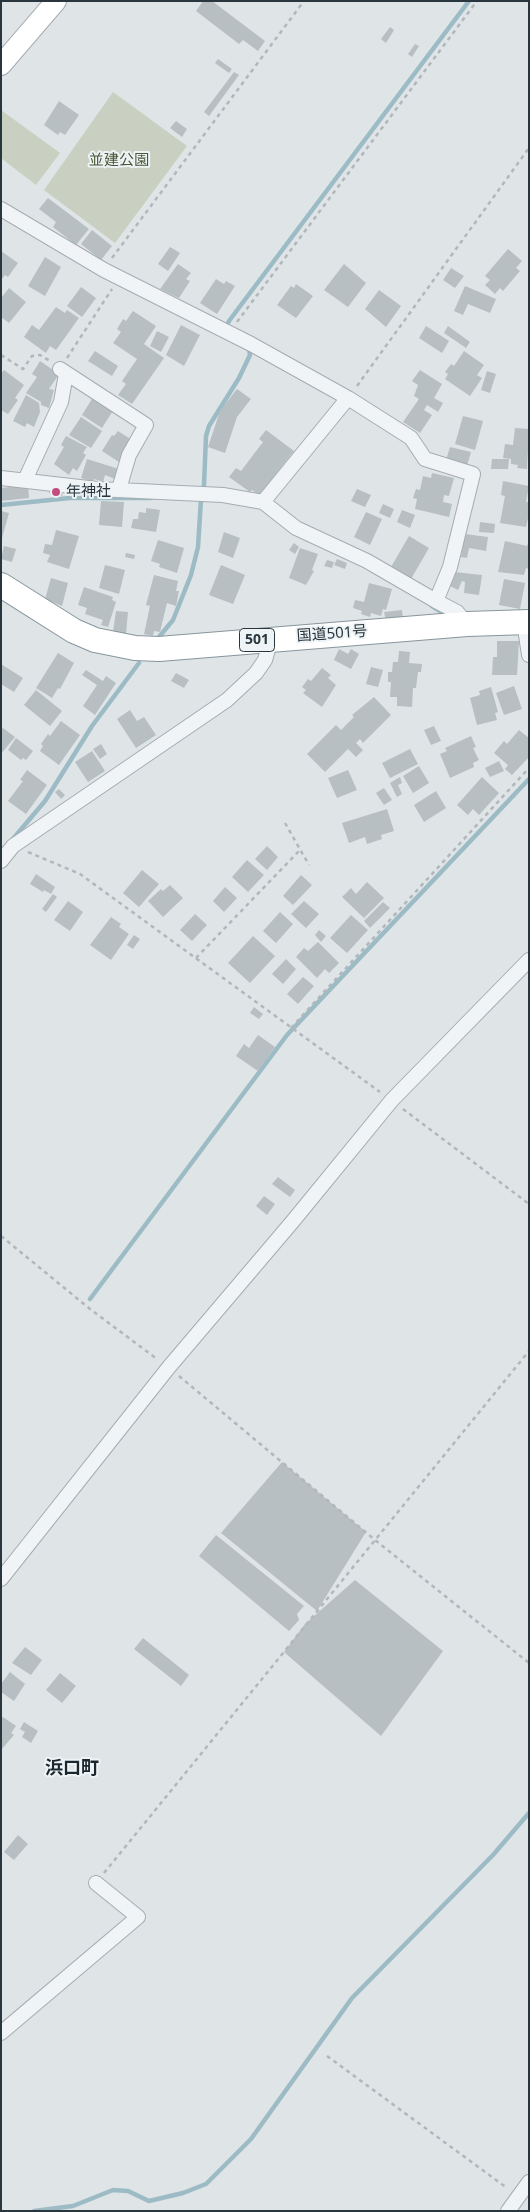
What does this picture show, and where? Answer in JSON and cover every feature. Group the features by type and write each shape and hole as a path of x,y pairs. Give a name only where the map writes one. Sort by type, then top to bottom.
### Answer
{"highway":[{"name":"国道501号","path":"1,584 74,630 95,640 116,645 159,649 467,624 526,622"}],"main road":[{"path":"1,65 56,1"}],"street":[{"path":"1,209 104,270 251,344 348,398 411,438 425,459 473,474 450,567 436,601"},
{"path":"25,480 61,402 63,371 146,425 129,455 119,489"},
{"path":"263,502 348,398"},
{"path":"1,478 97,489 223,495 263,502 296,528 367,561 456,612 467,624"},
{"path":"526,622 529,655"},
{"path":"1,860 13,846 227,700 256,673 265,660 271,639"},
{"path":"1,1579 169,1367 293,1221 392,1100 529,960"},
{"path":"1,2034 138,1917 96,1883"},
{"path":"508,2211 529,2182"}],"path":[{"path":"104,270 304,1"},
{"path":"228,333 478,1"},
{"path":"348,398 529,148"},
{"path":"1,355 22,368 32,356 40,355 63,371 119,278"},
{"path":"291,1028 529,768"},
{"path":"285,823 299,851 309,865"},
{"path":"13,846 80,874 392,1100 529,1204"},
{"path":"196,958 299,851"},
{"path":"1,1236 90,1309 169,1367 375,1540 529,1662"},
{"path":"96,1883 529,1350"},
{"path":"327,2056 518,2196"}],"green space":[{"name":"並建公園","path":"113,92 187,146 115,243 44,190"},
{"path":"1,110 60,153 36,185 1,158"}],"building":[{"path":"203,1 212,1 265,41 258,51 243,40 239,44 196,11"},
{"path":"390,27 394,30 386,43 381,39"},
{"path":"415,44 419,46 412,57 408,54"},
{"path":"218,59 232,69 229,73 215,63"},
{"path":"234,72 239,75 209,116 204,112"},
{"path":"59,101 79,115 65,135 60,132 58,135 44,125"},
{"path":"176,121 187,129 182,137 170,128"},
{"path":"48,198 89,229 76,245 53,227 56,222 39,209"},
{"path":"92,230 112,246 101,260 81,244"},
{"path":"170,247 180,253 168,271 158,264"},
{"path":"508,249 522,261 516,268 520,271 503,291 500,288 495,294 485,285 490,280 485,276"},
{"path":"1,251 18,263 8,277 5,275 1,280"},
{"path":"45,257 61,267 45,296 28,286"},
{"path":"178,264 191,273 186,279 190,281 179,298 160,289"},
{"path":"344,264 366,283 348,307 324,290"},
{"path":"451,268 464,276 455,288 443,280"},
{"path":"216,279 224,284 226,281 235,286 217,314 200,303"},
{"path":"296,284 313,296 296,318 277,305 291,286 294,288"},
{"path":"465,286 496,299 490,313 468,304 463,315 454,311"},
{"path":"81,287 96,298 82,317 67,306"},
{"path":"9,288 26,302 9,323 1,317 1,298"},
{"path":"379,290 401,306 386,327 365,309"},
{"path":"56,307 65,313 67,310 79,318 56,350 50,346 46,353 24,337 32,325 39,330"},
{"path":"133,311 156,326 144,344 164,358 132,404 118,395 126,384 122,381 137,359 113,343 121,332 117,329 123,319 126,321"},
{"path":"181,325 200,335 184,366 166,355"},
{"path":"426,326 449,341 442,353 419,338"},
{"path":"448,326 470,342 466,348 444,333"},
{"path":"157,331 169,337 161,352 150,346"},
{"path":"95,351 118,366 112,376 88,361"},
{"path":"464,351 484,365 477,375 482,378 470,396 445,379 448,374 445,372 451,364 454,366"},
{"path":"40,361 59,374 49,389 54,390 49,408 41,405 41,402 26,393 37,377 32,374"},
{"path":"4,370 24,385 15,398 18,400 8,414 1,410 1,374"},
{"path":"420,370 442,384 434,398 443,403 438,412 427,405 424,410 432,415 420,433 403,422 419,399 414,396 418,385 412,381"},
{"path":"487,371 496,374 490,393 481,390"},
{"path":"237,389 251,399 237,417 225,453 208,447 220,411"},
{"path":"26,395 39,403 40,412 34,427 27,423 25,427 13,421"},
{"path":"92,399 114,409 102,428 82,415"},
{"path":"463,416 483,421 475,450 455,444"},
{"path":"81,417 102,431 91,448 69,435"},
{"path":"515,428 529,429 527,469 517,468 518,465 511,464 511,459 503,458 505,444 513,445"},
{"path":"266,430 294,451 259,495 252,490 250,492 229,477 236,468 241,471 263,442 259,439"},
{"path":"118,431 132,440 119,462 102,451 112,435 114,436"},
{"path":"66,436 87,447 83,453 86,455 77,471 73,468 69,475 54,464 64,447 61,445"},
{"path":"450,447 471,452 467,466 446,460"},
{"path":"87,459 119,469 115,479 105,475 103,482 94,479 93,482 81,478"},
{"path":"492,459 509,459 508,469 491,469"},
{"path":"432,473 454,478 449,496 444,495 443,502 452,504 449,517 415,509 417,499 413,498 416,489 420,490 423,476 431,478"},
{"path":"503,481 529,486 526,502 529,502 529,514 526,527 500,523 505,496 501,495"},
{"path":"28,485 29,498 1,501 1,488"},
{"name":"年神社","path":"50,487 63,490 62,496 49,493"},
{"path":"357,489 371,495 365,507 351,501"},
{"path":"101,501 124,502 122,527 99,525"},
{"path":"383,504 394,509 390,518 379,513"},
{"path":"146,508 160,510 156,532 131,528 133,519 138,519 139,512 146,513"},
{"path":"402,510 415,515 410,528 397,522"},
{"path":"1,511 9,513 2,538 1,538"},
{"path":"366,512 382,519 370,545 354,537"},
{"path":"480,522 495,524 494,533 479,532"},
{"path":"56,530 79,536 69,569 47,562 50,555 43,553 45,544 52,545"},
{"path":"224,532 240,538 233,558 218,552"},
{"path":"465,534 488,537 486,551 469,548 467,558 461,557"},
{"path":"409,536 429,548 411,579 391,567"},
{"path":"158,540 184,548 177,573 159,567 160,564 151,561"},
{"path":"529,540 529,569 526,568 524,575 498,572 505,541 527,546"},
{"path":"294,543 299,547 295,554 289,550"},
{"path":"4,546 16,549 12,562 1,559"},
{"path":"300,548 318,554 312,570 314,571 306,585 289,578"},
{"path":"126,553 135,555 134,559 125,557"},
{"path":"337,559 347,563 345,569 334,565"},
{"path":"327,560 334,562 332,568 324,566"},
{"path":"105,565 125,570 119,594 99,588"},
{"path":"221,565 245,575 233,604 209,595"},
{"path":"454,572 482,575 479,595 464,593 465,582 462,581 458,590 448,585"},
{"path":"154,575 178,581 176,591 179,591 176,606 167,603 160,632 154,631 153,636 144,634 150,606 146,605"},
{"path":"51,578 68,583 62,606 45,599"},
{"path":"504,579 525,583 520,609 499,605"},
{"path":"369,583 392,589 386,610 383,609 381,616 371,613 370,617 361,614 362,611 353,608 355,600 364,602"},
{"path":"84,587 113,597 112,600 116,602 108,627 101,625 103,620 85,614 87,608 78,605"},
{"path":"402,610 403,619 386,621 384,612"},
{"path":"116,611 128,612 126,634 113,632"},
{"path":"497,641 519,641 517,675 492,675 493,657 497,657"},
{"path":"339,649 348,654 351,649 359,654 351,669 334,660"},
{"path":"399,651 410,652 409,663 422,664 421,672 418,672 416,688 413,688 412,707 397,706 397,697 390,697 391,682 388,682 388,672 392,672 393,662 398,662"},
{"path":"58,653 74,663 60,689 58,688 52,698 36,688"},
{"path":"1,664 23,678 14,692 1,684"},
{"path":"371,667 383,670 378,687 366,684"},
{"path":"322,668 331,675 328,678 336,685 322,707 303,693 306,690 302,687 308,679 311,681"},
{"path":"86,670 103,681 106,676 116,683 95,715 83,706 97,685 82,675"},
{"path":"176,673 189,680 184,688 171,681"},
{"path":"514,686 522,709 504,715 496,693"},
{"path":"491,687 498,712 495,713 497,720 477,725 470,698 480,695 479,691"},
{"path":"36,690 62,711 50,726 24,705"},
{"path":"374,697 391,715 363,743 360,739 356,743 363,750 356,757 348,749 325,772 307,754 336,725 341,730 354,717 352,715"},
{"path":"130,710 137,721 144,717 156,735 136,748 117,719"},
{"path":"61,721 80,735 59,765 40,751 43,746 41,744 48,734 50,736"},
{"path":"434,726 441,741 431,745 424,730"},
{"path":"3,728 15,737 1,754 1,730"},
{"path":"519,730 529,738 529,757 512,775 505,769 508,765 494,753 504,741 507,744"},
{"path":"471,736 476,747 473,748 479,760 473,763 474,767 450,778 440,754 447,751 445,748"},
{"path":"16,738 33,751 26,760 23,758 21,760 8,750"},
{"path":"101,744 107,754 100,759 93,749"},
{"path":"410,749 418,764 390,778 382,763"},
{"path":"92,751 105,771 88,782 75,762"},
{"path":"499,761 504,771 490,777 485,768"},
{"path":"419,766 429,783 413,793 403,776"},
{"path":"27,770 47,785 26,814 8,801 23,781 20,780"},
{"path":"348,770 357,790 337,798 328,778"},
{"path":"400,777 402,783 398,785 402,794 397,797 390,783"},
{"path":"482,777 499,793 479,815 473,809 468,815 457,805"},
{"path":"384,788 392,800 384,805 376,793"},
{"path":"59,789 65,795 61,799 55,792"},
{"path":"436,791 446,808 424,822 414,805"},
{"path":"387,809 394,831 381,835 382,839 367,844 365,837 349,843 342,823"},
{"path":"267,846 278,857 267,870 255,859"},
{"path":"247,860 264,875 248,892 232,877"},
{"path":"142,870 159,884 139,907 123,893"},
{"path":"36,874 55,887 51,894 44,890 43,892 30,884"},
{"path":"301,875 312,885 293,905 283,896"},
{"path":"367,882 384,898 364,918 342,897 351,888 356,894"},
{"path":"170,885 183,898 163,917 148,901 161,889 163,891"},
{"path":"225,887 237,898 224,912 213,901"},
{"path":"53,894 57,897 46,912 42,909"},
{"path":"68,901 83,912 70,931 54,920"},
{"path":"304,901 319,914 306,928 291,914"},
{"path":"383,902 390,908 370,928 364,921"},
{"path":"280,912 293,924 276,943 263,931"},
{"path":"195,914 207,925 192,941 180,930"},
{"path":"351,915 368,930 347,953 330,938"},
{"path":"111,917 121,924 119,927 129,934 111,960 90,945"},
{"path":"319,930 326,936 321,942 315,935"},
{"path":"134,935 140,939 133,949 127,945"},
{"path":"253,936 275,956 250,983 228,963"},
{"path":"318,942 339,963 329,973 325,969 317,978 296,957 304,948 308,951"},
{"path":"286,959 296,969 283,984 272,974"},
{"path":"303,977 314,986 298,1004 287,994"},
{"path":"254,1007 263,1014 259,1019 250,1013"},
{"path":"258,1035 275,1047 258,1071 236,1056 244,1044 249,1048"},
{"path":"278,1177 295,1190 290,1197 272,1184"},
{"path":"264,1196 275,1204 267,1215 256,1206"},
{"path":"282,1462 366,1532 317,1611 221,1533"},
{"path":"216,1535 304,1606 297,1614 299,1620 289,1631 199,1556"},
{"path":"355,1580 443,1651 381,1736 284,1652 305,1624"},
{"path":"143,1638 189,1675 181,1686 134,1649"},
{"path":"25,1647 42,1660 31,1675 12,1663"},
{"path":"10,1672 25,1684 14,1701 1,1692 1,1684"},
{"path":"60,1673 76,1686 62,1703 46,1690"},
{"path":"3,1717 16,1726 11,1733 14,1735 1,1750 1,1719"},
{"path":"24,1722 38,1731 31,1743 22,1737 25,1732 20,1729"},
{"path":"18,1835 28,1844 14,1860 4,1852"}],"waterway":[{"path":"225,329 229,321 469,1"},
{"path":"159,637 173,620 191,575 198,547 201,499 204,485 206,436 209,426 239,378 250,355 249,349 246,347"},
{"path":"1,505 70,498 151,498"},
{"path":"432,606 443,613"},
{"path":"12,840 45,801 92,726 139,663"},
{"path":"90,1299 287,1035 529,779"},
{"path":"34,2211 73,2206 113,2190 128,2191 149,2201 183,2193 206,2184 251,2139 352,1998 493,1855 529,1813"}],"place":[{"name":"年神社","path":"56,492"}],"district":[{"name":"浜口町","path":"72,1769"}]}
